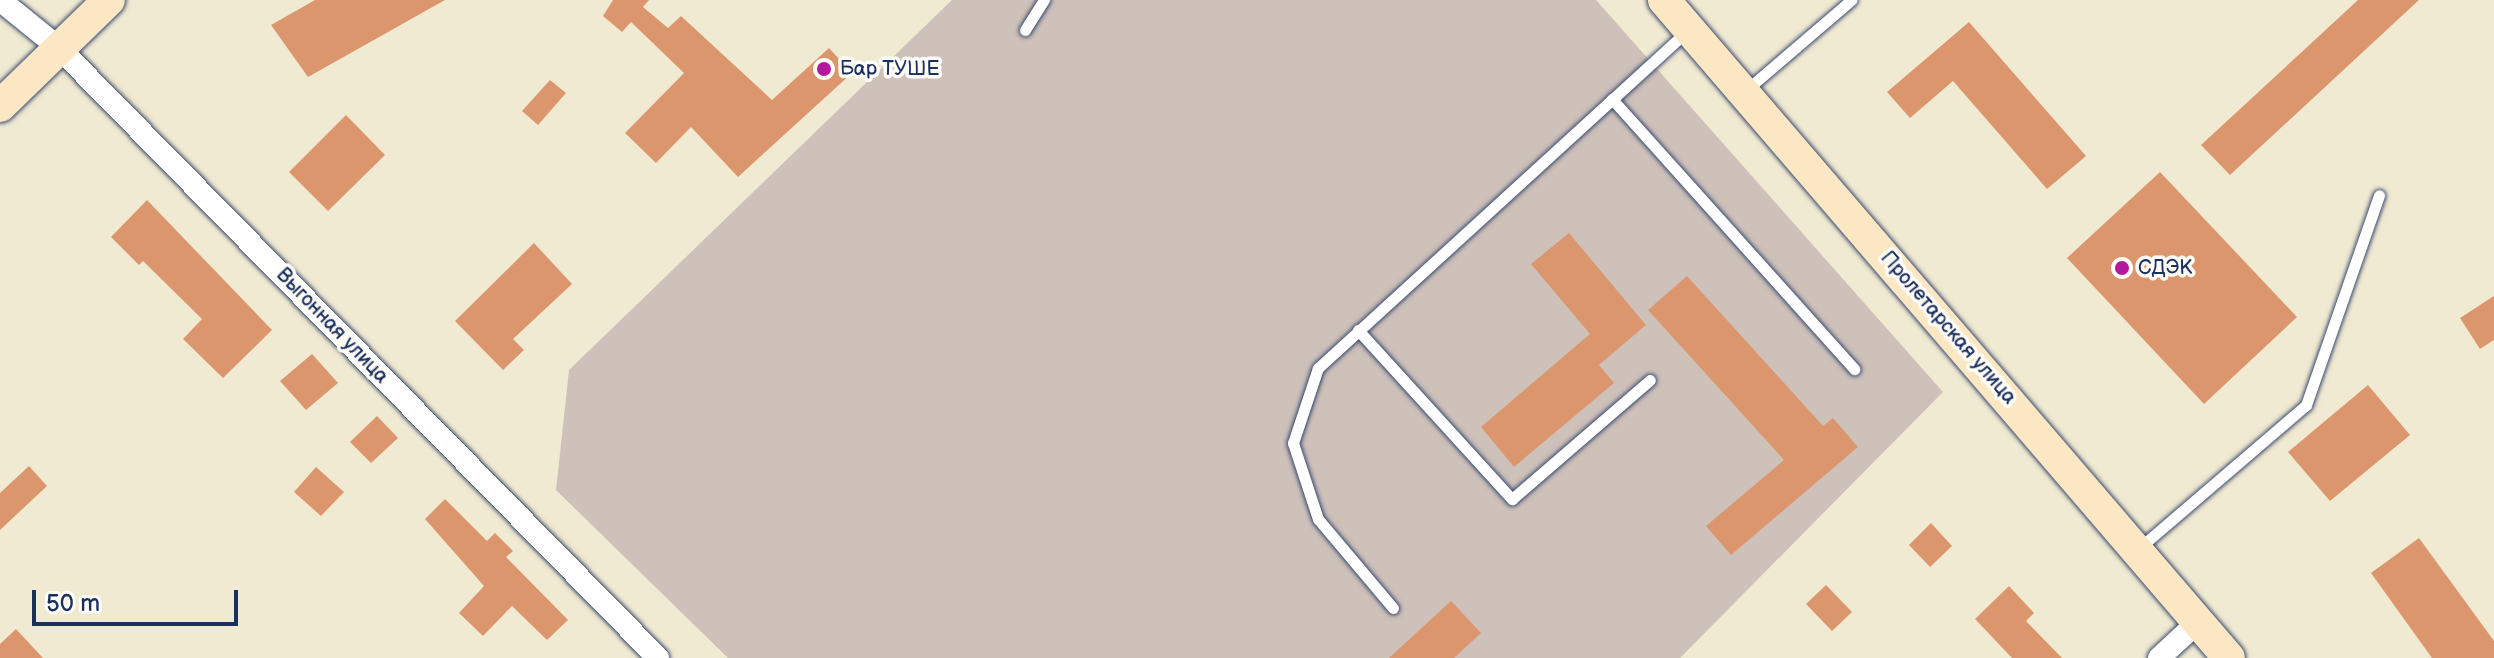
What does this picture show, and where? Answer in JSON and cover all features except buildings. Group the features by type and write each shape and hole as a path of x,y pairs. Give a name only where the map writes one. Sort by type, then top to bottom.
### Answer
{"street":[{"name":"Выгонная улица","path":"0,0 59,48 658,658"},
{"name":"Пролетарская улица","path":"1664,0 2229,658"},
{"path":"0,106 59,48 95,5"},
{"path":"2159,658 2199,621"}],"lane":[{"path":"1025,30 1044,0"},
{"path":"1745,92 1851,0"},
{"path":"1393,608 1318,519 1293,443 1318,368 1690,28"},
{"path":"1612,99 1854,369"},
{"path":"2138,550 2306,405 2379,195"},
{"path":"1358,330 1512,499 1650,380"}],"shaded area":[{"path":"952,0 1596,0 1943,392 1680,658 728,658 556,490 569,370"}],"place":[{"name":"Бар ТУШЕ","path":"824,69"},
{"name":"СДЭК","path":"2122,268"}]}
